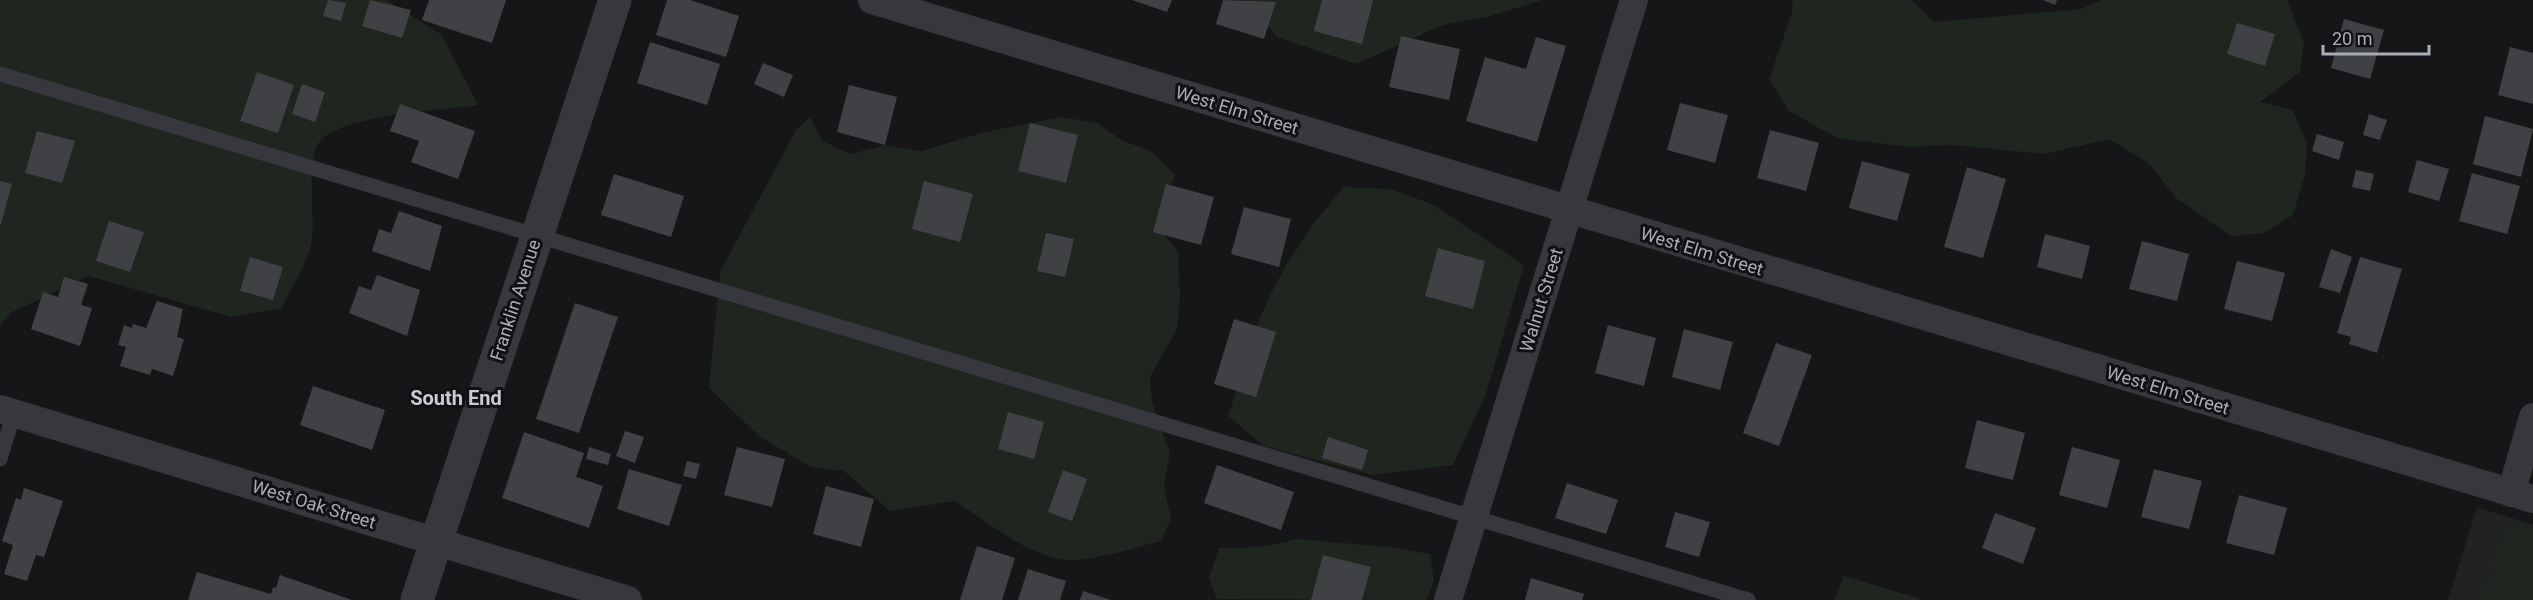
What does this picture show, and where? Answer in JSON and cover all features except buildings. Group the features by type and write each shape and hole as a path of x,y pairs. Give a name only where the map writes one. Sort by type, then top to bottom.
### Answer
{"street":[{"name":"Franklin Avenue","path":"417,600 615,0"},
{"name":"West Elm Street","path":"872,0 2522,496"},
{"name":"Walnut Street","path":"1448,600 1634,0"},
{"name":"West Oak Street","path":"7,411 628,600"},
{"path":"2522,496 2533,417"}],"lane":[{"path":"0,74 1748,600"},
{"path":"0,459 7,411"}],"shaded area":[{"path":"0,0 387,0 442,35 478,105 374,119 336,130 323,138 317,147 312,173 311,245 302,269 282,308 231,317 89,276 12,312 0,326"},
{"path":"1249,0 1542,0 1487,17 1443,25 1356,64 1277,37"},
{"path":"1792,0 1911,0 1934,22 2081,9 2102,0 2287,0 2304,43 2300,72 2260,102 2293,110 2307,144 2305,174 2293,215 2264,233 2231,236 2176,198 2151,165 2109,139 2045,154 1952,145 1908,147 1837,138 1789,111 1769,80 1793,9"},
{"path":"810,117 822,141 851,154 885,145 921,151 985,132 1061,117 1097,123 1123,141 1151,151 1175,175 1155,223 1178,252 1180,296 1177,329 1150,377 1152,402 1170,453 1164,486 1171,518 1161,541 1092,558 1063,559 1038,553 1026,547 955,501 890,511 844,471 811,467 759,436 709,388 720,272 796,130"},
{"path":"1344,187 1390,189 1434,205 1524,265 1486,394 1453,465 1373,475 1264,446 1228,416 1261,315 1275,286 1301,242"},
{"path":"2477,507 2533,525 2533,600 2448,600"},
{"path":"2509,523 2533,528 2533,600 2478,600"},
{"path":"1298,539 1388,547 1430,554 1434,580 1427,600 1217,599 1209,578 1219,548 1260,547"},
{"path":"1844,576 1924,600 1834,600"}],"district":[{"name":"South End","path":"456,398"}]}
